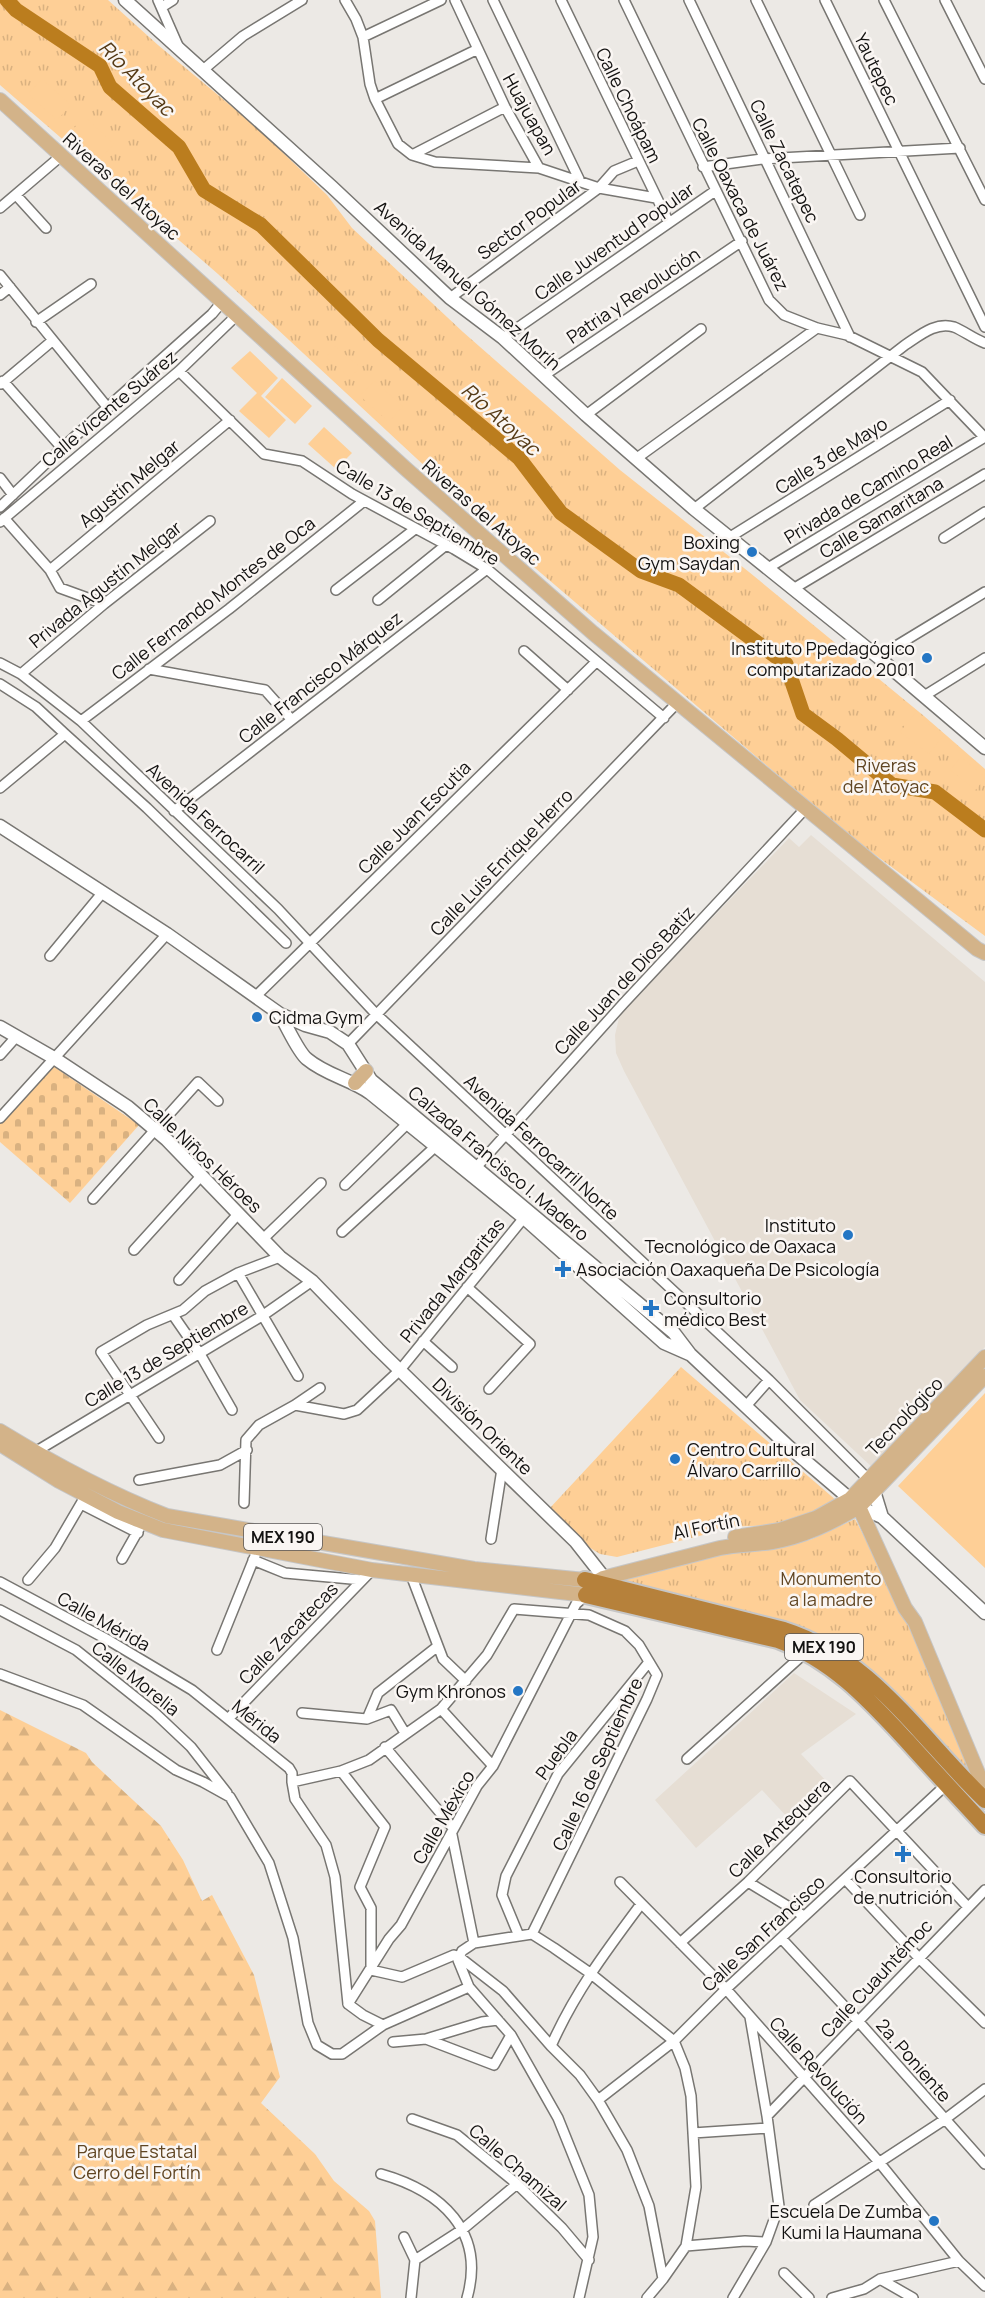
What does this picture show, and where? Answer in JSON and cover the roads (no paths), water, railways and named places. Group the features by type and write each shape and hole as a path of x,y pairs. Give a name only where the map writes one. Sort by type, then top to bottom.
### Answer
{"highway":[{"name":"MEX 190","path":"589,1589 622,1603 778,1640 806,1652 832,1668 859,1690 985,1826"},
{"name":"MEX 190","path":"589,1589 784,1630 801,1635 842,1656 884,1691 960,1776 985,1800"}],"main road":[{"name":"Avenida Manuel Gómez Morín","path":"126,0 332,187 450,298 503,338 586,415 694,509 878,657 985,748"},
{"name":"Riveras del Atoyac","path":"0,100 495,548 593,633 805,809 982,952"},
{"name":"Calzada Francisco I. Madero","path":"0,826 167,934 280,1014 305,1026 330,1032 348,1044 371,1080 527,1215 664,1343 690,1354 854,1503 905,1608 915,1622 985,1790"},
{"name":"Calzada Francisco I. Madero","path":"280,1014 305,1058 355,1083 436,1146 473,1170"},
{"name":"Calle Niños Héroes","path":"0,1027 54,1058 128,1107 155,1129 202,1175 280,1257 312,1281"},
{"path":"355,1083 366,1071"},
{"name":"División Oriente","path":"312,1281 576,1542 589,1589 622,1603"},
{"name":"Tecnológico","path":"854,1503 976,1379 985,1357"},
{"name":"MEX 190","path":"0,1431 64,1470 123,1499 167,1516 589,1589"},
{"name":"MEX 190","path":"3,1450 59,1481 83,1500 118,1512 141,1527 163,1530 256,1554 489,1585 589,1589"},
{"path":"871,1485 882,1517"},
{"path":"854,1503 882,1517 985,1613"},
{"name":"Al Fortín","path":"589,1589 720,1548 737,1544 769,1543 796,1537 836,1520 854,1503"}],"street":[{"path":"173,0 160,4 179,48"},
{"path":"202,70 243,36 302,0"},
{"path":"345,0 363,37 370,84 375,99 398,144 412,155 435,162 539,168"},
{"path":"363,37 441,0"},
{"name":"Huajuapan","path":"455,0 505,106 539,168 579,179 599,188 656,198"},
{"path":"493,0 579,179"},
{"name":"Calle Choápam","path":"561,0 669,223"},
{"name":"Calle Oaxaca de Juárez","path":"624,0 769,300 784,315 850,337 922,372 985,438"},
{"name":"Calle Zacatepec","path":"689,0 850,337"},
{"path":"756,0 860,215"},
{"name":"Yautepec","path":"825,0 985,327"},
{"path":"884,0 985,200"},
{"path":"945,0 985,80"},
{"path":"375,99 478,49"},
{"path":"412,155 505,106"},
{"path":"703,167 832,154 960,148"},
{"path":"0,208 61,156"},
{"name":"Sector Popular","path":"450,298 599,188 614,171 638,161"},
{"name":"Calle Juventud Popular","path":"503,338 715,191"},
{"path":"16,195 46,228"},
{"name":"Patria y Revolución","path":"543,376 742,241"},
{"path":"0,274 36,322 108,408"},
{"path":"36,322 91,284"},
{"path":"0,295 10,287"},
{"path":"0,507 62,448 212,314 222,302"},
{"name":"Calle Vicente Suárez","path":"2,520 179,370 237,315"},
{"path":"694,509 904,345 939,326 953,327 985,343"},
{"path":"637,458 818,328"},
{"path":"586,415 701,329"},
{"path":"52,341 2,383 62,448"},
{"name":"Calle 13 de Septiembre","path":"179,370 264,454 302,461 364,501 487,569 664,718"},
{"name":"Calle 3 de Mayo","path":"730,537 950,400"},
{"name":"Agustín Melgar","path":"50,570 230,420"},
{"name":"Privada de Camino Real","path":"768,568 985,438"},
{"name":"Calle Samaritana","path":"793,589 985,474"},
{"path":"0,478 13,495"},
{"name":"Calle Fernando Montes de Oca","path":"81,721 235,604 364,501"},
{"path":"944,538 985,512"},
{"path":"2,520 50,570 60,588 104,604"},
{"name":"Privada Agustín Melgar","path":"21,674 104,604 210,521"},
{"path":"336,590 415,529"},
{"path":"378,600 446,545"},
{"name":"Calle Francisco Márquez","path":"174,812 487,569"},
{"path":"878,657 985,592"},
{"path":"524,651 568,690"},
{"path":"924,696 985,658"},
{"name":"Calle Juan Escutia","path":"256,996 597,662"},
{"name":"Avenida Ferrocarril","path":"0,663 21,674 81,721 278,909 376,1014"},
{"path":"149,669 265,690 291,719"},
{"path":"0,684 36,707 155,816 285,943"},
{"name":"Calle Luis Enrique Herro","path":"348,1044 678,702"},
{"path":"0,788 65,734"},
{"name":"Calle Juan de Dios Batiz","path":"473,1170 805,809"},
{"path":"50,956 103,892"},
{"path":"0,1118 167,934"},
{"name":"Avenida Ferrocarril Norte","path":"376,1014 504,1136 769,1380 871,1485"},
{"path":"0,1055 16,1037"},
{"path":"93,1199 198,1082 218,1101"},
{"path":"345,1185 408,1123"},
{"path":"342,1232 436,1146"},
{"path":"134,1250 202,1175"},
{"path":"264,1238 321,1183"},
{"path":"179,1280 239,1213"},
{"name":"Privada Margaritas","path":"295,1405 344,1414 357,1410 400,1370 527,1215"},
{"path":"159,1438 101,1352 147,1325 183,1310 205,1291 238,1273 280,1257"},
{"path":"238,1273 298,1376"},
{"name":"Calle 13 de Septiembre","path":"34,1452 262,1316 312,1281"},
{"path":"467,1287 530,1344"},
{"path":"173,1315 200,1354 232,1410"},
{"path":"489,1389 538,1335"},
{"path":"423,1341 452,1367"},
{"path":"746,1406 769,1380"},
{"path":"244,1503 246,1440 259,1425 320,1388"},
{"path":"139,1480 220,1465 247,1450"},
{"path":"491,1539 502,1469"},
{"path":"28,1580 55,1548 83,1500"},
{"path":"122,1559 141,1527"},
{"path":"217,1650 256,1554 285,1572 362,1580"},
{"name":"Calle Zacatecas","path":"228,1719 372,1570"},
{"path":"292,1782 341,1771 369,1760 441,1709 466,1681 443,1659 411,1575"},
{"name":"Calle Mérida","path":"0,1582 111,1641 192,1690"},
{"name":"Calle 16 de Septiembre","path":"466,1681 488,1655 514,1609 589,1589 589,1615 625,1630 639,1645 657,1675 532,1935"},
{"name":"Calle México","path":"348,2004 388,1939 401,1925 477,1786 493,1766 589,1589"},
{"name":"Calle Morelia","path":"0,1610 76,1650 155,1713 191,1747 230,1797 269,1863 293,1938 308,2023 318,2045 332,2054 342,2054 383,2025"},
{"path":"367,1719 378,1693 438,1646"},
{"path":"687,1759 806,1652"},
{"name":"Puebla","path":"519,1936 502,1895 506,1876 558,1774 649,1662"},
{"path":"0,1674 83,1705 176,1770 230,1797"},
{"name":"Mérida","path":"192,1690 289,1768 292,1773 296,1799 326,1845 335,1877 348,2004"},
{"path":"441,1709 493,1766"},
{"path":"302,1713 367,1719 391,1710 405,1733"},
{"path":"385,1747 453,1831 474,1943"},
{"path":"341,1771 385,1827 360,1887 371,1908 371,1970 402,1977 450,1956 458,1956 503,1991 550,2046 580,2075 598,2100 627,2150 650,2206 663,2278"},
{"name":"Calle Antequera","path":"680,1943 748,1882 850,1781 896,1830"},
{"name":"Calle San Francisco","path":"598,2100 674,2041 726,1989 947,1785"},
{"path":"896,1830 967,1906"},
{"path":"845,1879 918,1958 984,2018"},
{"name":"Calle Revolución","path":"620,1882 726,1989 879,2162 959,2261 985,2286"},
{"path":"748,1882 804,1917"},
{"name":"Calle Cuauhtémoc","path":"767,2116 860,2022 967,1906 985,1890"},
{"path":"550,2046 567,2011 590,1973 641,1904"},
{"path":"458,1956 474,1943 532,1935 590,1973 674,2041 685,2068 691,2096 696,2187 686,2246 647,2298"},
{"name":"2a. Poniente","path":"781,1938 860,2022 985,2164"},
{"path":"458,1956 458,1963 469,1987 511,2035 558,2118 589,2195 593,2237 579,2298"},
{"path":"348,2004 383,2025 469,1987"},
{"path":"733,2298 766,2242 779,2206 750,2017"},
{"path":"393,2042 426,2039 482,2022 498,2020"},
{"path":"426,2039 494,2065 511,2035"},
{"path":"814,2205 944,2120 985,2089"},
{"name":"Calle Chamizal","path":"412,2119 457,2135 517,2184 562,2228 589,2260"},
{"path":"693,2133 768,2128"},
{"path":"381,2174 403,2180 432,2197 453,2214 463,2229 470,2253 470,2289 467,2298"},
{"path":"416,2260 463,2229 517,2184"},
{"path":"405,2237 416,2260 411,2298"},
{"path":"686,2246 745,2241 766,2242"},
{"path":"832,2298 864,2289 880,2279 959,2261"},
{"path":"784,2273 808,2298"},
{"path":"880,2279 913,2298"}],"waterway":[{"name":"Río Atoyac","path":"7,0 16,10 100,66 110,87 179,147 204,190 261,225 378,340 519,458 561,513 641,571 679,585 786,664 803,714 892,785 935,792 985,830"}],"place":[{"name":"Boxing Gym Saydan","path":"752,552"},
{"name":"Instituto Ppedagógico computarizado 2001","path":"927,658"},
{"name":"Cidma Gym","path":"257,1017"},
{"name":"Instituto Tecnológico de Oaxaca","path":"848,1235"},
{"name":"Asociación Oaxaqueña De Psicología","path":"563,1269"},
{"name":"Consultorio médico Best","path":"651,1308"},
{"name":"Centro Cultural Álvaro Carrillo","path":"675,1459"},
{"name":"Gym Khronos","path":"518,1691"},
{"name":"Consultorio de nutrición","path":"903,1854"},
{"name":"Escuela De Zumba Kumi Ia Haumana","path":"934,2221"}],"park label":[{"name":"Monumento a la madre","path":"831,1588"},
{"name":"Parque Estatal Cerro del Fortín","path":"137,2161"}]}
